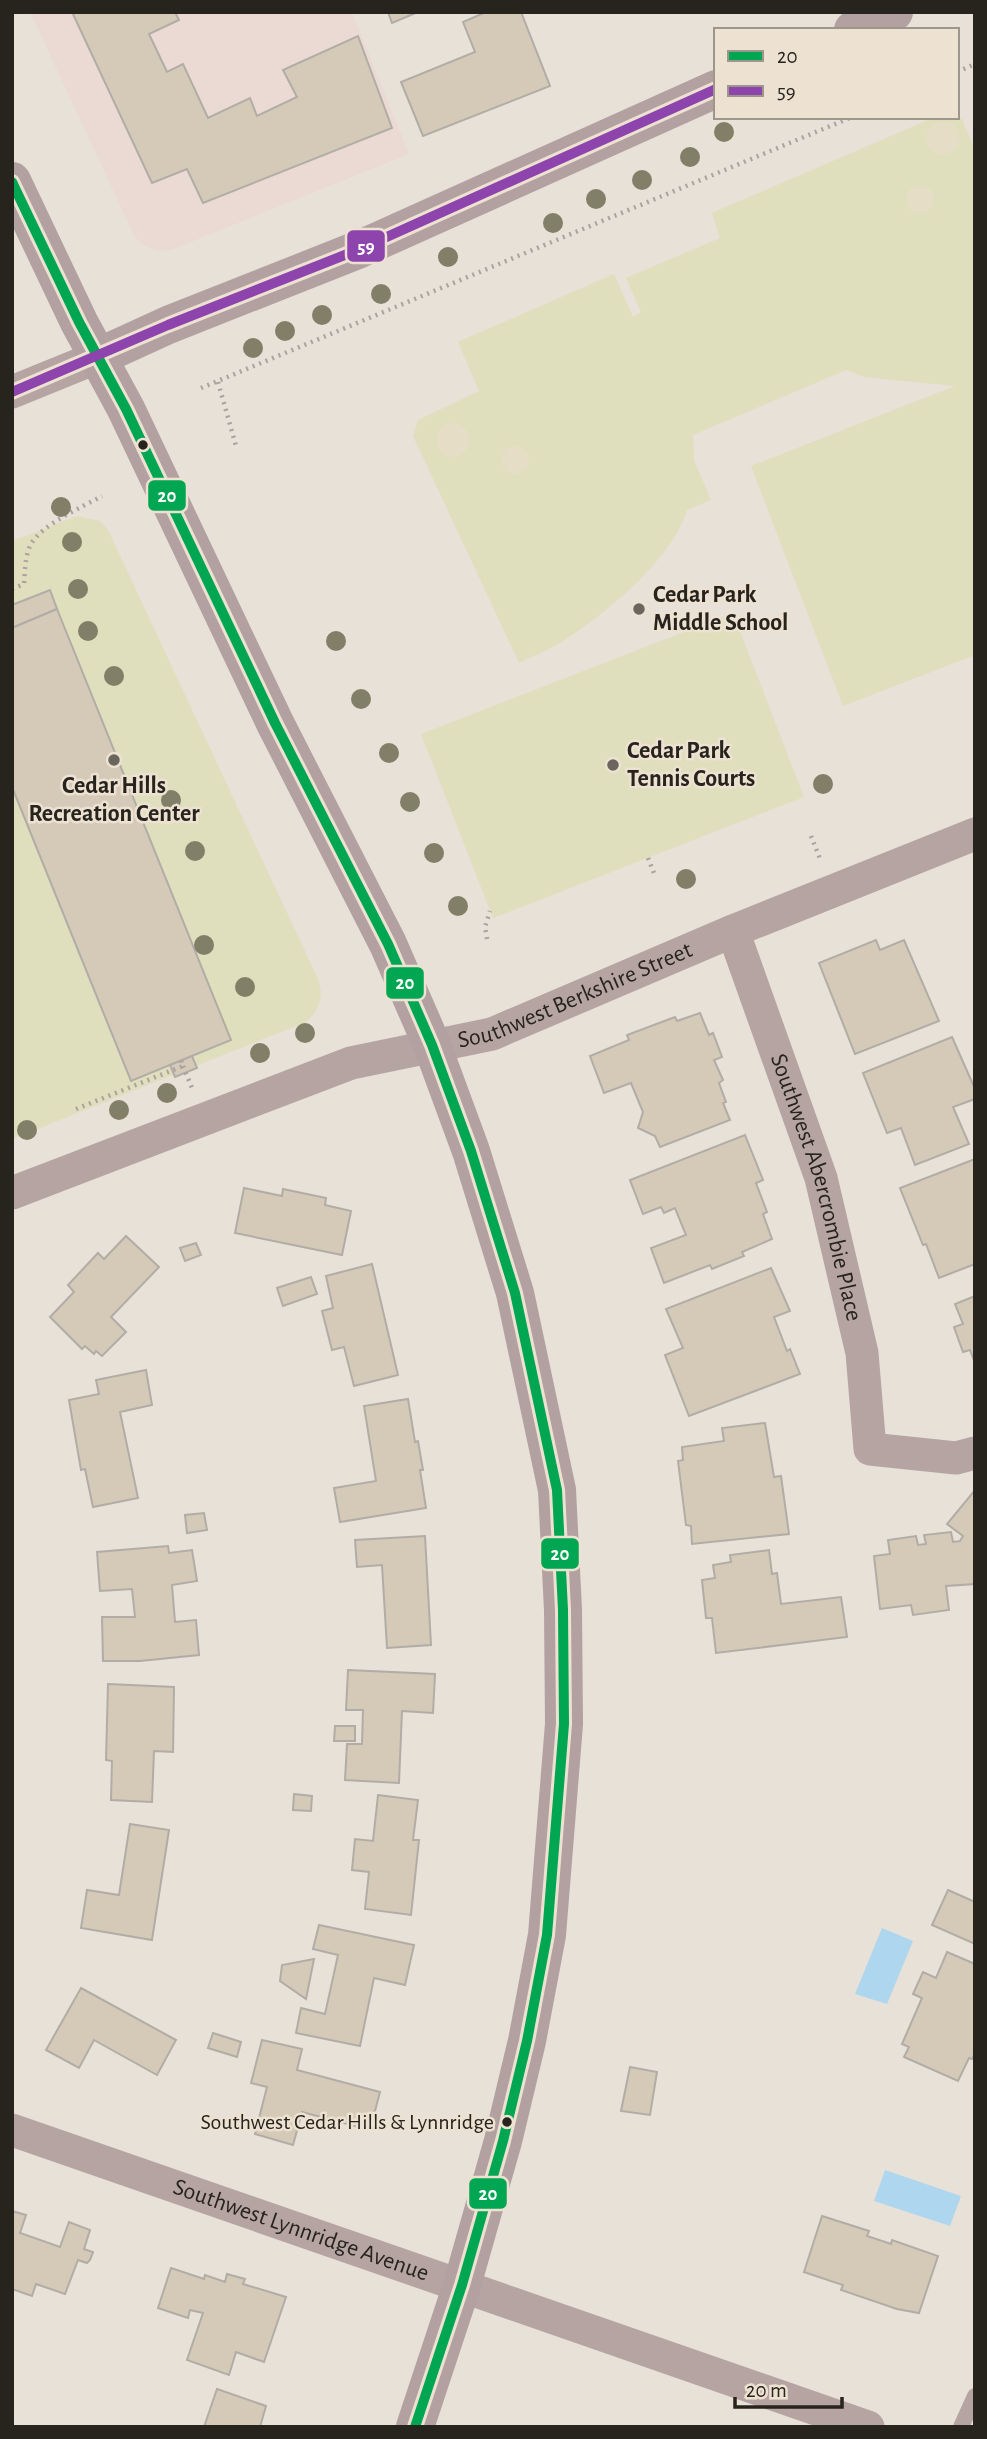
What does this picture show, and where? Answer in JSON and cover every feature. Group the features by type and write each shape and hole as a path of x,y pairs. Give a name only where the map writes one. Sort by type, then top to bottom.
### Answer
{"main road":[{"path":"858,28 894,12"},
{"path":"98,357 168,325 360,249 714,90"},
{"path":"12,181 126,409 275,723 388,944 432,1045 471,1151 515,1293 557,1490 563,1610 564,1724 547,1935 527,2040 503,2141 462,2285 415,2427"}],"street":[{"path":"12,391 98,357"},
{"name":"Southwest Berkshire Street","path":"12,1193 351,1063 492,1034 733,931 975,834"},
{"name":"Southwest Abercrombie Place","path":"733,931 821,1178 862,1353 870,1449 956,1458 975,1453"},
{"name":"Southwest Lynnridge Avenue","path":"12,2130 868,2427"}],"lane":[{"path":"961,2427 975,2396"}],"path":[{"path":"959,71 975,64"},
{"path":"201,388 847,119"},
{"path":"218,382 236,446"},
{"path":"12,589 24,584 30,547 39,533 102,496"},
{"path":"648,858 654,873"},
{"path":"488,939 485,927 490,911"},
{"path":"76,1109 182,1063 194,1094"}],"shaded area":[{"path":"30,12 352,12 409,154 171,250 152,249 134,235"}],"green space":[{"path":"930,119 962,119 975,150 975,655 843,706 751,466 955,386 864,377 846,370 693,435 694,460 711,500 687,510 666,549 650,569 611,606 571,636 519,663 413,436 418,420 479,391 458,342 614,274 633,317 641,312 626,278 720,238 712,213"},
{"name":"Cedar Hills Recreation Center","path":"77,516 100,521 108,530 318,979 321,997 315,1012 306,1022 12,1139 12,541"},
{"name":"Cedar Park Tennis Courts","path":"733,613 804,797 493,918 421,734"}],"sand":[{"path":"943,121 955,126 960,138 955,150 943,155 931,150 926,138 931,126"},
{"path":"920,185 930,189 934,199 930,209 920,213 910,209 906,199 910,189"},
{"path":"453,423 465,428 470,440 465,452 453,457 441,452 436,440 441,428"},
{"path":"515,446 525,450 529,460 525,470 515,474 505,470 501,460 505,450"}],"water":[{"path":"882,1928 913,1941 887,2004 855,1994"},
{"path":"885,2170 961,2196 950,2226 874,2201"}],"building":[{"path":"72,12 175,12 179,20 149,34 167,72 183,64 208,118 250,98 257,116 297,97 283,70 358,36 392,128 203,203 187,169 152,183"},
{"path":"388,12 418,12 392,23"},
{"path":"486,12 521,12 550,86 423,136 401,82 475,52 463,22"},
{"path":"50,590 57,609 12,628 12,605"},
{"path":"57,609 231,1040 131,1081 12,787 12,628"},
{"path":"876,940 880,950 904,940 939,1021 855,1054 819,963"},
{"path":"700,1013 709,1035 713,1033 722,1057 714,1060 723,1080 719,1083 730,1120 660,1147 655,1136 638,1128 643,1112 631,1083 604,1093 590,1056 629,1040 627,1035 675,1017 677,1021"},
{"path":"952,1037 975,1089 975,1099 953,1107 969,1144 915,1165 901,1128 887,1133 863,1073"},
{"path":"192,1056 197,1068 175,1077 170,1065"},
{"path":"745,1135 763,1180 756,1183 767,1212 763,1214 772,1239 742,1252 744,1256 712,1269 710,1265 664,1283 651,1248 686,1235 675,1208 664,1213 661,1207 643,1214 630,1180"},
{"path":"975,1159 975,1264 939,1278 900,1188"},
{"path":"244,1188 282,1196 283,1189 326,1198 325,1205 351,1211 342,1255 235,1233"},
{"path":"126,1236 159,1267 111,1317 126,1332 102,1356 96,1351 94,1354 85,1346 82,1349 50,1317 74,1292 68,1285 98,1253 104,1259"},
{"path":"196,1243 201,1255 185,1261 180,1248"},
{"path":"372,1264 398,1375 354,1386 344,1347 332,1350 322,1311 333,1308 326,1276"},
{"path":"771,1268 790,1311 774,1317 787,1351 790,1349 800,1374 689,1416 665,1355 683,1348 666,1309"},
{"path":"311,1277 317,1294 283,1306 277,1288"},
{"path":"975,1296 975,1363 970,1350 963,1352 954,1327 963,1324 955,1304"},
{"path":"146,1370 152,1405 120,1412 138,1498 93,1507 85,1469 81,1470 69,1400 99,1394 96,1380"},
{"path":"408,1399 423,1470 420,1470 426,1508 340,1522 334,1488 376,1481 364,1406"},
{"path":"765,1423 774,1477 781,1476 789,1534 692,1544 691,1526 686,1525 678,1461 683,1460 682,1447 724,1441 722,1428"},
{"path":"975,1490 975,1584 946,1586 949,1610 913,1615 911,1605 880,1609 874,1556 890,1554 888,1540 916,1536 918,1545 926,1544 924,1535 951,1532 953,1542 960,1541 963,1536 947,1524"},
{"path":"204,1513 207,1530 187,1533 185,1515"},
{"path":"425,1536 431,1645 387,1648 382,1565 357,1567 355,1540"},
{"path":"168,1546 169,1553 192,1550 197,1581 172,1585 175,1622 196,1620 199,1655 140,1661 103,1661 102,1617 135,1617 132,1589 100,1591 97,1552"},
{"path":"769,1550 772,1574 777,1573 781,1604 841,1597 847,1637 716,1653 712,1618 706,1618 702,1580 715,1578 713,1565 731,1562 730,1555"},
{"path":"348,1670 435,1674 433,1713 402,1711 399,1783 345,1780 347,1744 362,1744 363,1710 346,1710"},
{"path":"108,1684 174,1687 173,1752 154,1751 152,1802 111,1800 112,1761 106,1760"},
{"path":"335,1726 355,1726 355,1741 334,1741"},
{"path":"294,1794 312,1796 311,1811 293,1810"},
{"path":"378,1795 418,1800 413,1840 419,1840 411,1915 365,1909 369,1872 352,1870 355,1839 373,1841"},
{"path":"130,1824 169,1830 152,1940 81,1928 87,1890 119,1895"},
{"path":"948,1890 975,1902 975,1944 932,1925"},
{"path":"319,1925 414,1945 405,1985 374,1978 360,2046 296,2033 301,2008 325,2014 338,1955 313,1949"},
{"path":"947,1952 975,1964 975,2053 972,2059 969,2058 958,2081 904,2057 909,2047 902,2044 922,1998 913,1994 923,1972 936,1978"},
{"path":"314,1959 306,1999 280,1981 282,1965"},
{"path":"81,1988 176,2040 157,2075 94,2040 79,2068 46,2050"},
{"path":"213,2033 241,2042 237,2057 208,2048"},
{"path":"262,2040 302,2049 297,2070 380,2092 370,2130 302,2112 293,2145 255,2134 267,2087 251,2083"},
{"path":"630,2067 657,2072 650,2115 621,2111"},
{"path":"12,2211 26,2215 20,2233 60,2247 69,2222 90,2230 84,2249 93,2252 90,2260 87,2263 78,2260 65,2294 36,2284 32,2296 12,2289"},
{"path":"822,2216 869,2231 867,2236 891,2244 892,2240 938,2256 919,2313 897,2309 841,2290 843,2285 804,2272"},
{"path":"171,2268 204,2279 205,2275 225,2282 227,2274 245,2279 243,2284 286,2297 264,2362 236,2352 229,2375 187,2360 203,2313 190,2310 188,2318 158,2308"},
{"path":"217,2389 266,2406 260,2427 204,2427"}],"transit line":[{"name":"59","path":"12,392 168,325 360,249 714,90"},
{"name":"20","path":"12,182 79,322 126,409 275,723 388,944 432,1045 471,1151 515,1293 557,1490 563,1610 564,1724 547,1935 527,2041 503,2141 462,2285 415,2427"}],"place":[{"name":"Cedar Park Middle School","path":"639,609"},
{"name":"Cedar Hills Recreation Center","path":"114,760"},
{"name":"Cedar Park Tennis Courts","path":"613,765"},
{"name":"Southwest Cedar Hills & Lynnridge","path":"507,2122"}]}
